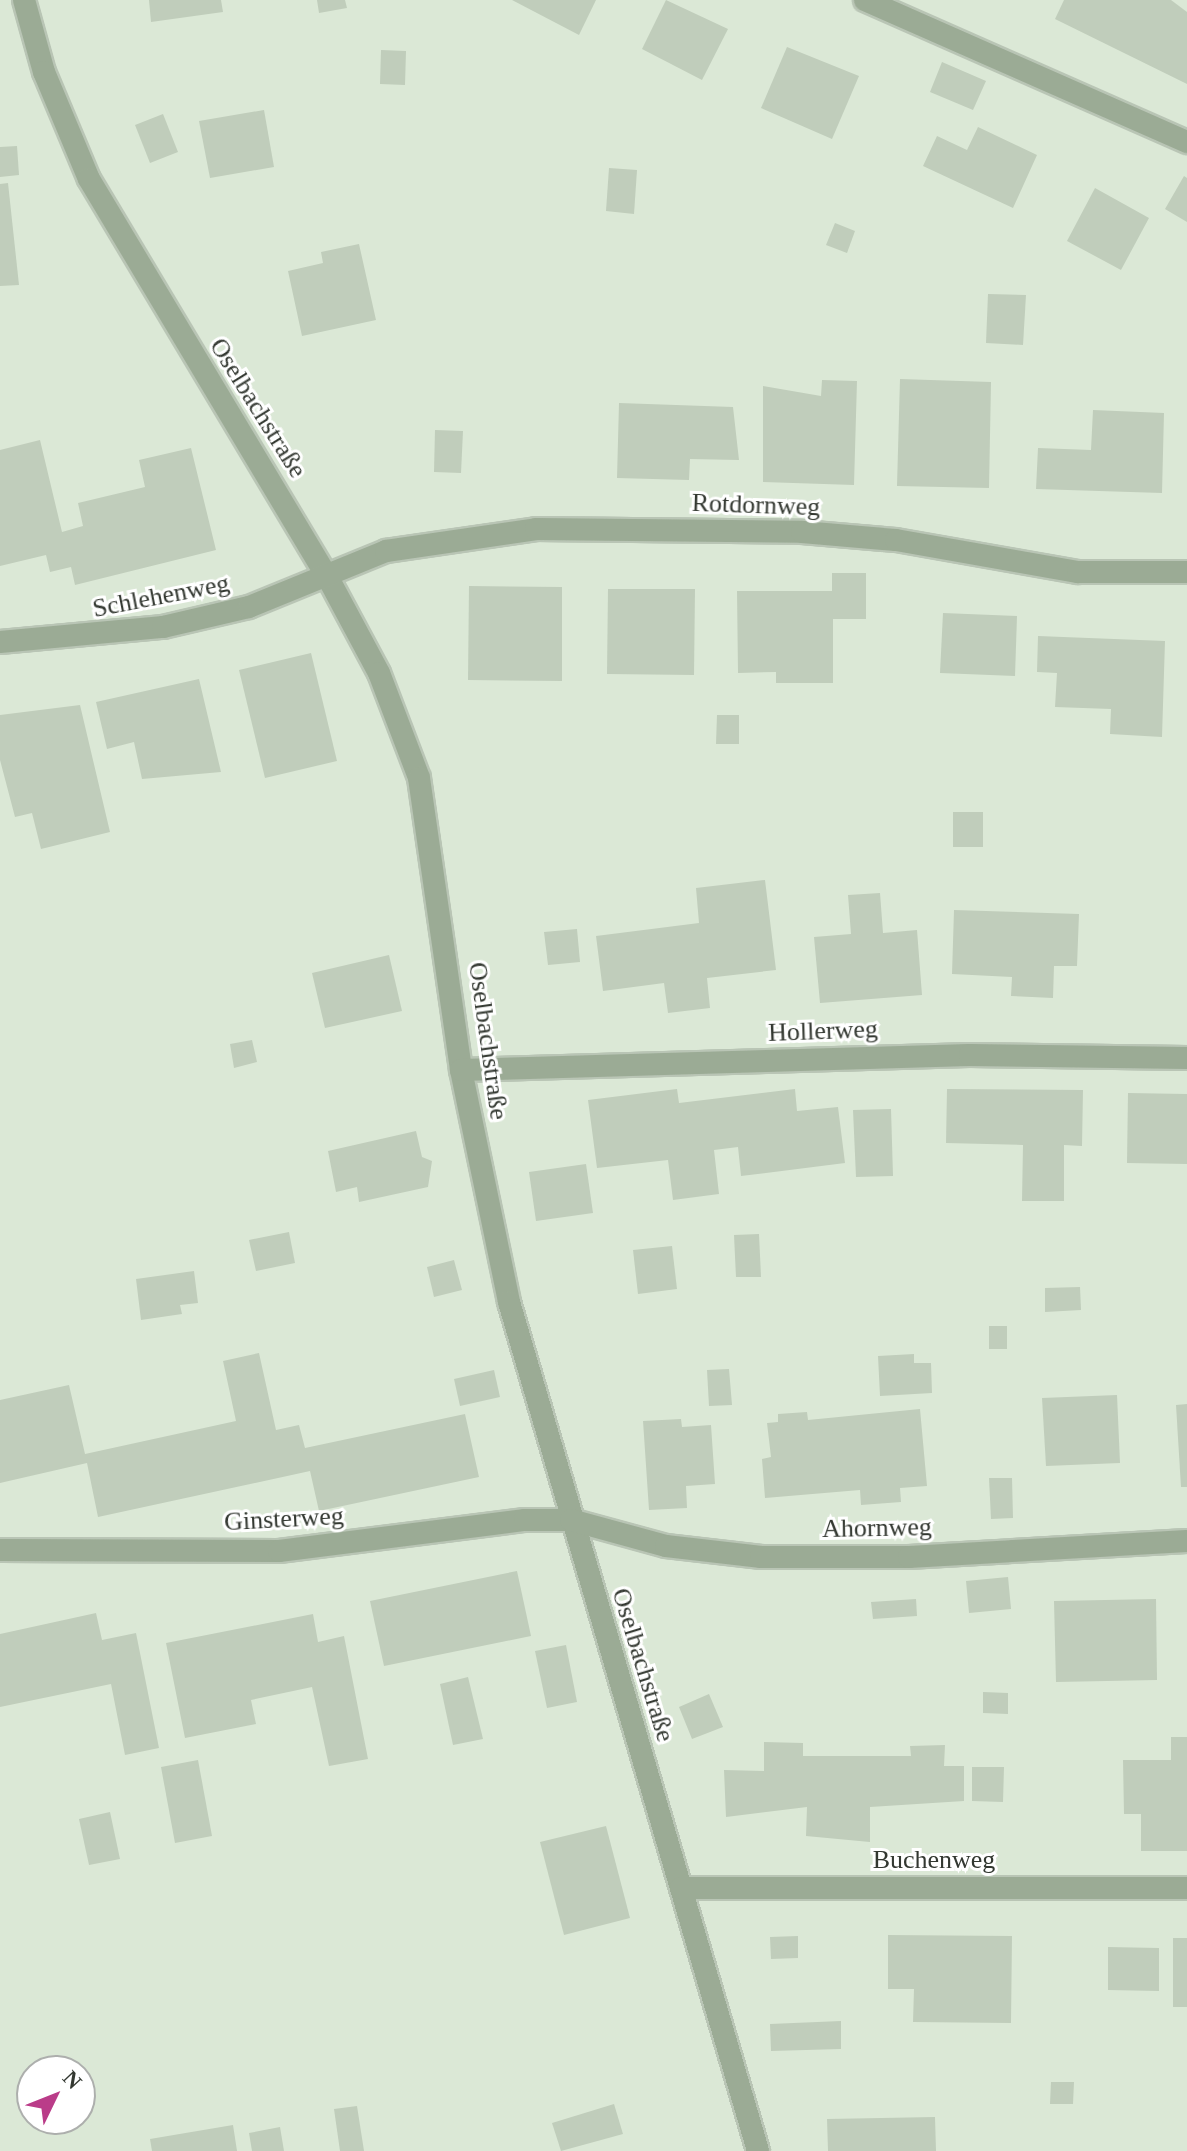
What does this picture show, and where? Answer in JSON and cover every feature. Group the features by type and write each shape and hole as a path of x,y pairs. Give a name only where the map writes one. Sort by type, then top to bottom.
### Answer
{"street":[{"name":"Oselbachstraße","path":"24,0 44,72 89,179 327,576 379,673 419,778 461,1070 509,1302 758,2151"},
{"path":"865,0 1187,142"},
{"name":"Rotdornweg","path":"327,576 399,548 536,529 802,532 896,540 1078,572 1187,572"},
{"name":"Schlehenweg","path":"0,642 78,641 163,627 249,607 327,576"},
{"name":"Hollerweg","path":"461,1070 970,1055 1187,1058"},
{"name":"Ahornweg","path":"571,1520 666,1546 761,1557 909,1557 1187,1541"},
{"name":"Ginsterweg","path":"0,1550 279,1551 571,1520"},
{"name":"Buchenweg","path":"681,1888 1187,1888"}],"building":[{"path":"149,0 221,0 223,12 151,22"},
{"path":"317,0 345,0 347,8 319,13"},
{"path":"512,0 596,0 579,35"},
{"path":"666,0 728,29 702,80 642,49"},
{"path":"1064,0 1171,0 1187,12 1187,84 1055,19"},
{"path":"787,47 859,76 832,139 761,108"},
{"path":"381,50 406,51 405,85 380,84"},
{"path":"942,62 986,81 973,110 930,92"},
{"path":"264,110 274,167 210,178 199,121"},
{"path":"163,114 178,152 150,163 135,125"},
{"path":"978,127 1037,155 1013,208 923,166 937,136 967,150"},
{"path":"17,146 19,175 0,177 0,147"},
{"path":"609,168 637,170 634,214 606,211"},
{"path":"1184,176 1187,178 1187,222 1165,209"},
{"path":"8,183 19,285 0,286 0,184"},
{"path":"1095,188 1149,218 1121,270 1067,241"},
{"path":"835,223 855,231 847,253 826,245"},
{"path":"359,244 376,320 302,336 288,271 323,263 321,252"},
{"path":"988,294 1026,295 1023,345 986,343"},
{"path":"900,379 991,382 989,488 897,486"},
{"path":"822,380 857,381 854,485 763,482 763,386 821,396"},
{"path":"619,403 733,407 739,460 690,459 689,480 617,478"},
{"path":"1093,410 1164,413 1162,493 1036,489 1038,448 1091,450"},
{"path":"435,430 463,431 461,473 434,472"},
{"path":"40,440 62,532 83,526 78,503 145,487 139,460 191,448 216,550 75,585 71,567 50,572 46,555 0,566 0,450"},
{"path":"832,573 866,573 866,619 833,619 833,683 776,683 776,672 738,673 737,591 832,591"},
{"path":"469,586 562,587 562,681 468,680"},
{"path":"608,589 695,589 694,675 607,674"},
{"path":"943,613 1017,616 1015,676 940,673"},
{"path":"1038,636 1165,641 1162,737 1110,734 1111,709 1055,707 1057,673 1037,672"},
{"path":"311,653 337,761 265,778 239,670"},
{"path":"199,679 221,772 142,779 134,742 107,749 96,702"},
{"path":"80,705 110,832 41,849 32,813 15,817 0,760 0,715"},
{"path":"717,715 739,715 739,744 716,744"},
{"path":"953,812 983,812 983,847 953,847"},
{"path":"765,880 776,970 707,978 710,1008 668,1013 664,983 603,991 596,936 699,923 696,888"},
{"path":"880,893 883,933 917,930 922,995 820,1003 814,937 851,934 848,895"},
{"path":"954,910 1079,914 1077,966 1054,966 1053,998 1011,996 1012,977 952,974"},
{"path":"577,929 580,962 548,965 544,932"},
{"path":"389,955 402,1011 325,1028 312,973"},
{"path":"252,1040 257,1062 234,1068 230,1044"},
{"path":"677,1089 679,1103 795,1089 797,1111 838,1107 845,1163 741,1176 738,1147 714,1150 719,1194 673,1200 668,1160 597,1168 588,1100"},
{"path":"947,1089 1083,1090 1082,1146 1064,1145 1064,1201 1022,1201 1023,1145 946,1143"},
{"path":"1128,1093 1187,1094 1187,1164 1127,1163"},
{"path":"891,1109 893,1176 856,1177 853,1110"},
{"path":"416,1131 422,1157 432,1161 428,1187 359,1202 357,1187 336,1192 328,1151"},
{"path":"586,1164 593,1213 536,1221 529,1172"},
{"path":"289,1232 295,1263 256,1271 249,1240"},
{"path":"759,1234 761,1277 736,1277 734,1235"},
{"path":"672,1246 677,1289 638,1294 633,1250"},
{"path":"454,1260 462,1290 434,1297 427,1267"},
{"path":"194,1271 198,1303 180,1305 182,1314 141,1320 136,1279"},
{"path":"1080,1287 1081,1310 1045,1312 1045,1288"},
{"path":"989,1326 1007,1326 1007,1349 989,1349"},
{"path":"259,1353 276,1430 299,1425 305,1448 465,1414 479,1477 319,1511 310,1471 98,1517 87,1463 0,1483 0,1400 69,1385 85,1454 236,1421 223,1361"},
{"path":"914,1354 914,1363 931,1363 932,1393 880,1396 878,1356"},
{"path":"729,1369 732,1405 709,1406 707,1370"},
{"path":"494,1370 500,1397 460,1406 454,1379"},
{"path":"1117,1395 1120,1463 1046,1466 1042,1398"},
{"path":"1187,1404 1187,1487 1181,1487 1176,1405"},
{"path":"920,1409 927,1486 900,1488 901,1502 861,1505 860,1490 765,1498 762,1459 771,1457 767,1423 778,1422 778,1414 807,1412 808,1420"},
{"path":"681,1419 682,1427 711,1425 715,1484 686,1486 687,1508 649,1510 643,1421"},
{"path":"989,1478 1012,1478 1013,1518 991,1519"},
{"path":"517,1571 531,1636 384,1666 370,1601"},
{"path":"1008,1577 1011,1609 969,1613 966,1581"},
{"path":"916,1599 917,1616 873,1619 871,1602"},
{"path":"1156,1599 1157,1680 1056,1682 1054,1601"},
{"path":"96,1613 102,1640 136,1633 159,1748 125,1755 111,1684 0,1707 0,1634"},
{"path":"313,1614 318,1642 344,1636 368,1759 329,1766 312,1687 251,1700 256,1724 185,1738 166,1643"},
{"path":"566,1645 577,1702 547,1708 535,1651"},
{"path":"468,1677 483,1739 453,1745 440,1684"},
{"path":"983,1692 1008,1693 1008,1714 983,1713"},
{"path":"709,1694 723,1727 692,1739 679,1707"},
{"path":"1171,1737 1187,1737 1187,1851 1141,1851 1141,1814 1124,1814 1123,1760 1171,1760"},
{"path":"764,1742 803,1743 803,1756 911,1756 910,1746 945,1745 944,1766 964,1766 964,1801 870,1807 870,1842 806,1836 807,1807 726,1817 724,1770 764,1771"},
{"path":"198,1760 212,1836 175,1843 161,1767"},
{"path":"972,1767 1004,1767 1003,1802 972,1801"},
{"path":"110,1812 120,1859 89,1865 79,1819"},
{"path":"606,1826 630,1918 564,1935 540,1842"},
{"path":"888,1935 1012,1936 1011,2023 913,2022 914,1989 888,1989"},
{"path":"798,1936 798,1958 771,1959 770,1937"},
{"path":"1173,1938 1187,1938 1187,2007 1173,2007"},
{"path":"1108,1947 1159,1948 1159,1991 1108,1990"},
{"path":"841,2021 841,2049 771,2051 770,2024"},
{"path":"1051,2082 1074,2082 1073,2104 1050,2104"},
{"path":"614,2104 623,2134 561,2151 552,2123"},
{"path":"357,2106 364,2151 340,2151 334,2109"},
{"path":"935,2117 936,2151 828,2151 827,2119"},
{"path":"233,2125 237,2151 152,2151 150,2139"},
{"path":"280,2127 284,2151 252,2151 249,2133"}]}
